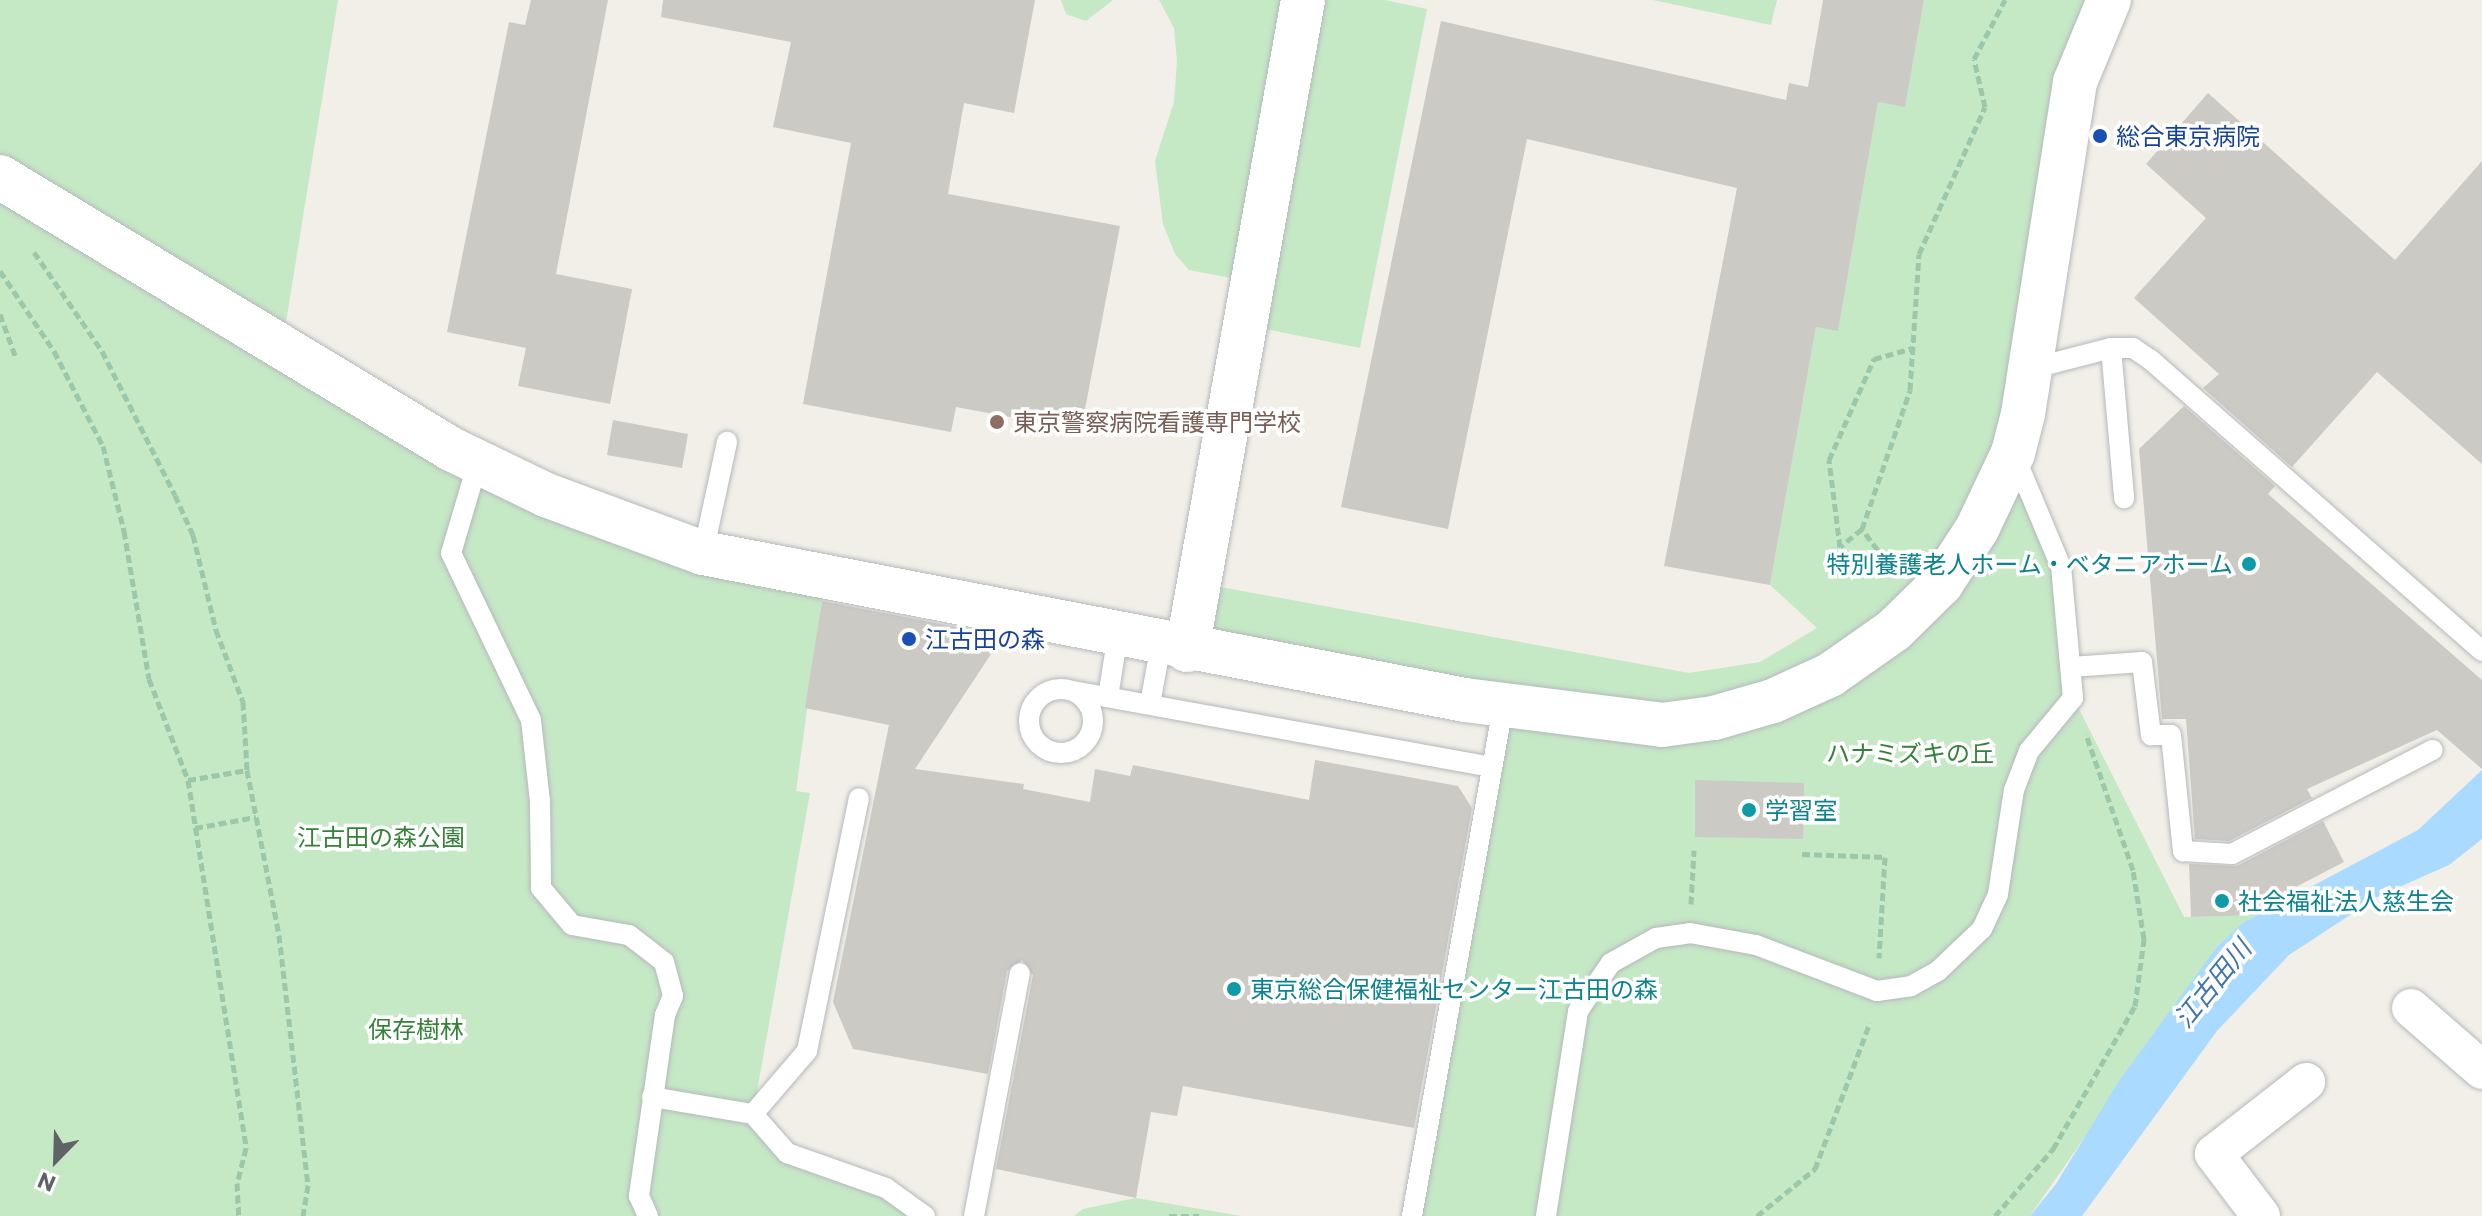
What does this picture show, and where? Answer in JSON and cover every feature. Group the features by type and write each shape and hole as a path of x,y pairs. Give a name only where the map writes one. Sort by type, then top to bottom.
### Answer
{"street":[{"path":"1174,647 1303,0"},
{"path":"0,177 478,462 546,495 703,553 1174,647 1503,707 1662,725 1714,718 1773,701 1830,675 1894,630 1919,606 1941,584 1977,529 2013,453 2075,82 2109,0"},
{"path":"2411,1008 2482,1070"},
{"path":"2261,1216 2214,1154 2306,1082"}],"lane":[{"path":"2111,348 2124,498"},
{"path":"2029,369 2111,348 2133,348 2151,360 2482,651"},
{"path":"703,553 727,442"},
{"path":"1546,1216 1578,1011 1611,963 1656,938 1690,933 1756,945 1877,991 1911,986 1938,971 1982,929 1998,894 2014,790 2029,751 2073,698 2061,567 2013,453"},
{"path":"478,462 451,553 531,720 540,802 541,888 572,925 629,935 664,962 673,996 665,1015 639,1196 648,1216"},
{"path":"1108,697 1118,634"},
{"path":"1150,704 1174,647"},
{"path":"2071,667 2142,662 2151,735 2171,735 2183,851 2232,854 2433,750"},
{"path":"1073,691 1492,767"},
{"path":"1412,1216 1503,707"},
{"path":"753,1114 807,1051 859,798"},
{"path":"974,1216 1020,973"},
{"path":"652,1097 753,1114 787,1153 886,1188 925,1216"}],"path":[{"path":"1913,348 1874,359 1829,460 1840,547 1862,529 1899,433 1910,390 1913,348 1919,254 1985,107 1974,59 2005,0"},
{"path":"24,242 102,351 193,535 216,630 243,702 247,770 279,935 308,1185 303,1216"},
{"path":"0,271 54,351 103,446 124,531 149,679 188,780 246,1148 237,1183 239,1216"},
{"path":"0,314 16,358"},
{"path":"1862,529 1919,606"},
{"path":"1995,1216 2053,1149 2135,1006 2144,939 2133,870 2084,727"},
{"path":"188,780 247,770"},
{"path":"195,828 256,817"},
{"path":"1690,933 1694,850"},
{"path":"1755,1216 1815,1169 1868,1035 1877,991 1885,857 1802,854"},
{"path":"1169,1216 1199,1216"}],"green space":[{"name":"江古田の森公園","path":"0,0 338,0 282,347 546,495 825,578 796,791 810,793 753,1114 787,1153 925,1216 0,1216"},
{"path":"1061,0 1113,0 1086,21 1066,14"},
{"path":"1159,0 1385,0 1427,9 1360,348 1245,325 1253,282 1189,270 1175,254 1163,224 1155,161 1174,102 1177,61 1174,28"},
{"path":"1653,0 1777,0 1771,25"},
{"name":"ハナミズキの丘","path":"1924,0 2109,0 2013,453 2061,567 2074,699 2184,917 2261,915 2241,924 2216,948 2030,1216 1412,1216 1503,707 1187,650 1199,583 1689,673 1760,662 1817,628 1770,585 1816,327 1838,330 1878,102 1905,106"},
{"path":"1136,1198 1241,1216 1074,1216 1083,1209"}],"water":[{"name":"江古田川","path":"2482,770 2482,839 2449,865 2379,896 2289,955 2217,1031 2082,1216 2030,1216 2056,1184 2119,1081 2216,948 2241,924 2418,830"}],"building":[{"path":"531,0 608,0 556,274 632,289 610,404 518,386 526,348 447,332 509,22 525,25"},
{"path":"663,0 1035,0 1014,113 964,103 948,194 1120,226 1081,430 956,407 951,432 803,404 851,143 773,127 791,42 661,17"},
{"path":"1823,0 1924,0 1905,107 1878,102 1838,331 1816,327 1770,585 1664,566 1737,188 1527,139 1448,529 1341,507 1441,21 1786,100 1789,83 1808,87"},
{"path":"2208,93 2395,260 2482,161 2482,464 2377,372 2292,467 2203,388 2219,374 2134,298 2206,218 2146,164"},
{"name":"特別養護老人ホーム・ベタニアホーム","path":"2184,406 2275,486 2268,494 2482,680 2482,769 2437,730 2307,789 2312,798 2229,841 2195,839 2186,719 2162,719 2139,449"},
{"path":"613,420 688,434 682,468 607,455"},
{"name":"東京総合保健福祉センター江古田の森","path":"822,601 1003,636 915,769 1024,784 1023,789 1090,802 1095,769 1130,776 1133,765 1309,800 1315,760 1458,786 1472,808 1414,1128 1183,1086 1177,1116 1151,1112 1136,1198 996,1169 1033,975 1022,960 1007,971 988,1074 853,1049 833,1002 889,725 805,708"},
{"name":"学習室","path":"1695,780 1804,783 1803,839 1695,837"},
{"path":"2323,821 2344,862 2261,905 2261,915 2191,917 2189,864 2237,866"}],"place":[{"name":"総合東京病院","path":"2100,136"},
{"name":"東京警察病院看護専門学校","path":"997,422"},
{"name":"特別養護老人ホーム・ベタニアホーム","path":"2249,564"},
{"name":"江古田の森","path":"909,639"},
{"name":"学習室","path":"1749,810"},
{"name":"社会福祉法人慈生会","path":"2222,901"},
{"name":"東京総合保健福祉センター江古田の森","path":"1234,989"}],"park label":[{"name":"保存樹林","path":"416,1029"}]}
